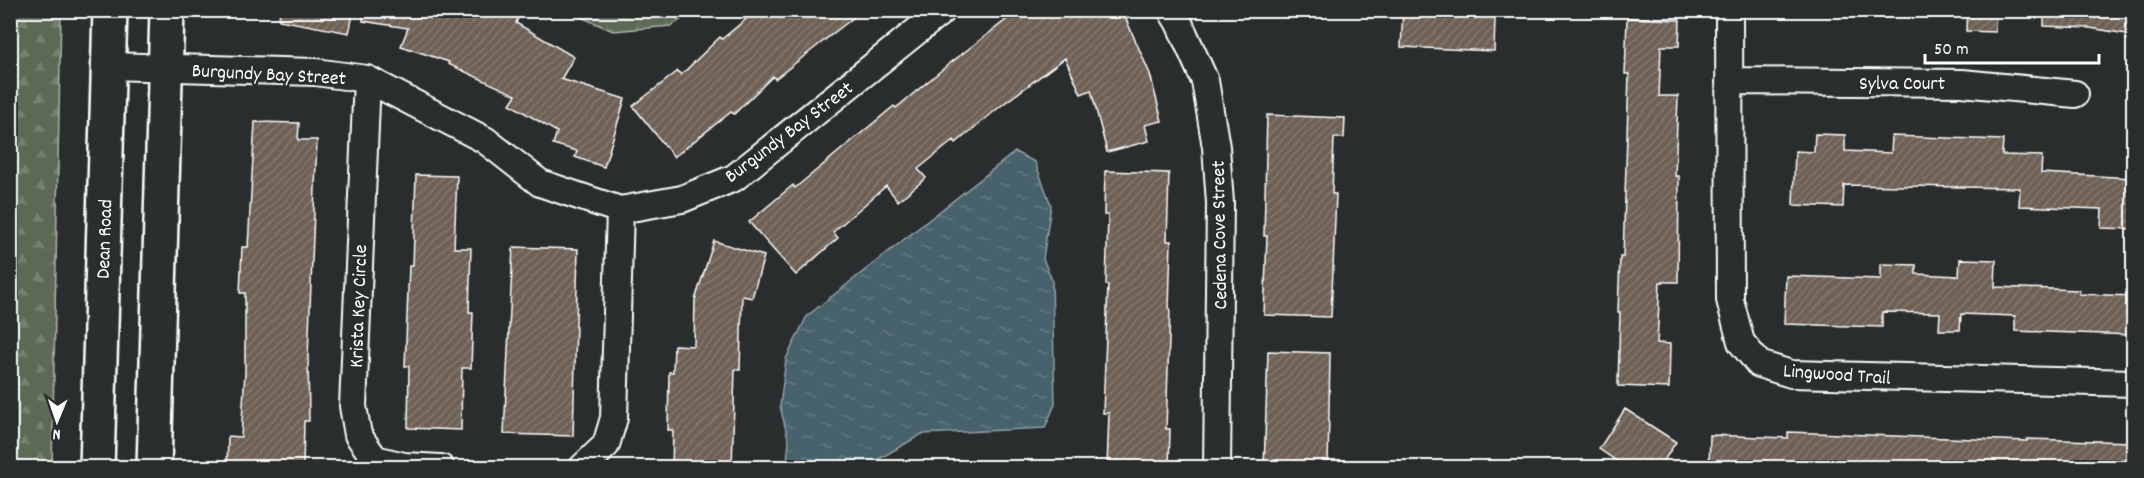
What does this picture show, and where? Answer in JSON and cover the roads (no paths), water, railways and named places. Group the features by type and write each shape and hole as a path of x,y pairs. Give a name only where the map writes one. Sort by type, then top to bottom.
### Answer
{"main road":[{"name":"Dean Road","path":"97,468 110,10"},
{"path":"154,468 167,10"}],"street":[{"name":"Burgundy Bay Street","path":"108,66 315,72 367,79 485,140 540,183 620,210 682,200 734,178 943,10"},
{"name":"Cedena Cove Street","path":"1171,10 1204,81 1216,147 1220,203 1217,468"},
{"name":"Lingwood Trail","path":"1729,10 1730,300 1741,342 1758,364 1791,374 2133,383"},
{"name":"Krista Key Circle","path":"367,79 353,406 358,435 375,459 404,466 441,468"},
{"name":"Sylva Court","path":"1729,81 1962,83 2074,94"},
{"path":"582,468 606,446 614,418 620,210"}],"water":[{"path":"1015,152 1035,162 1051,205 1043,259 1052,280 1055,404 1045,428 922,434 865,467 786,467 789,442 780,406 786,359 807,316"}]}
